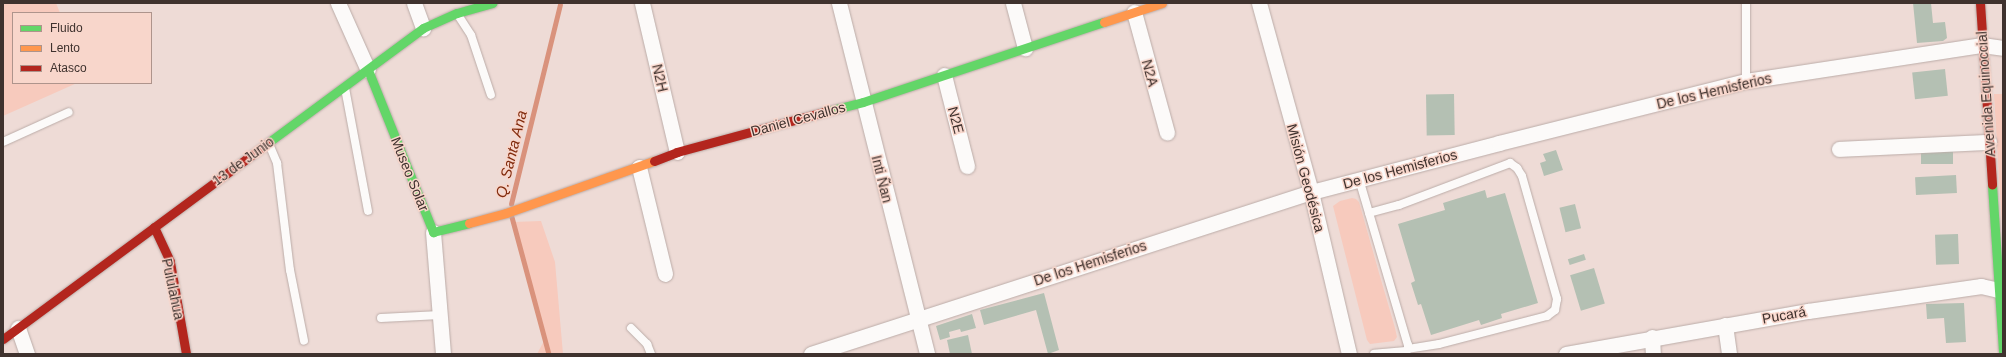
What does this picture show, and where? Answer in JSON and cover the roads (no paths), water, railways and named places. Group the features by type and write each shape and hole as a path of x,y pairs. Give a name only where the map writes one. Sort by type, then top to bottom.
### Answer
{"street":[{"name":"Museo Solar","path":"338,3 368,70 433,232 443,354"},
{"path":"414,3 423,28"},
{"name":"13 de Junio","path":"3,339 423,28 457,13 493,3"},
{"name":"N2H","path":"642,3 677,152"},
{"name":"Inti Ñan","path":"839,3 927,354"},
{"path":"1013,3 1025,48"},
{"name":"Daniel Cevallos","path":"433,232 506,213 639,168 677,152 863,102 1162,3"},
{"name":"Misión Geodésica","path":"1259,3 1311,192 1349,354"},
{"name":"Avenida Equinoccial","path":"1980,3 2001,291 2003,352"},
{"name":"N2A","path":"1134,12 1167,133"},
{"name":"De los Hemisferios","path":"811,354 1311,192 1359,179 1746,81 1982,45 2003,48"},
{"name":"N2E","path":"944,75 967,166"},
{"path":"1839,149 1989,142"},
{"path":"639,168 665,274"},
{"name":"Pululahua","path":"154,227 170,262 186,354"},
{"name":"Pucará","path":"1566,354 1585,353 1652,338 1808,311 1981,286 2001,291"},
{"path":"1726,325 1729,354"},
{"path":"18,328 27,354"},
{"path":"1652,338 1653,354"}],"lane":[{"path":"453,3 457,13 471,35 490,95"},
{"path":"1746,3 1746,81"},
{"path":"345,87 368,211"},
{"path":"3,142 69,112"},
{"path":"269,143 277,164 290,270 304,341"},
{"path":"1369,213 1399,205 1510,163 1517,168 1522,176 1557,299 1555,310 1547,316 1439,344 1408,348 1401,352 1374,354"},
{"path":"1359,179 1408,348"},
{"path":"381,318 440,315"},
{"path":"631,328 647,344 651,354"}],"waterway":[{"name":"Q. Santa Ana","path":"511,204 560,5"},
{"name":"Q. Santa Ana","path":"512,217 549,354"}]}
